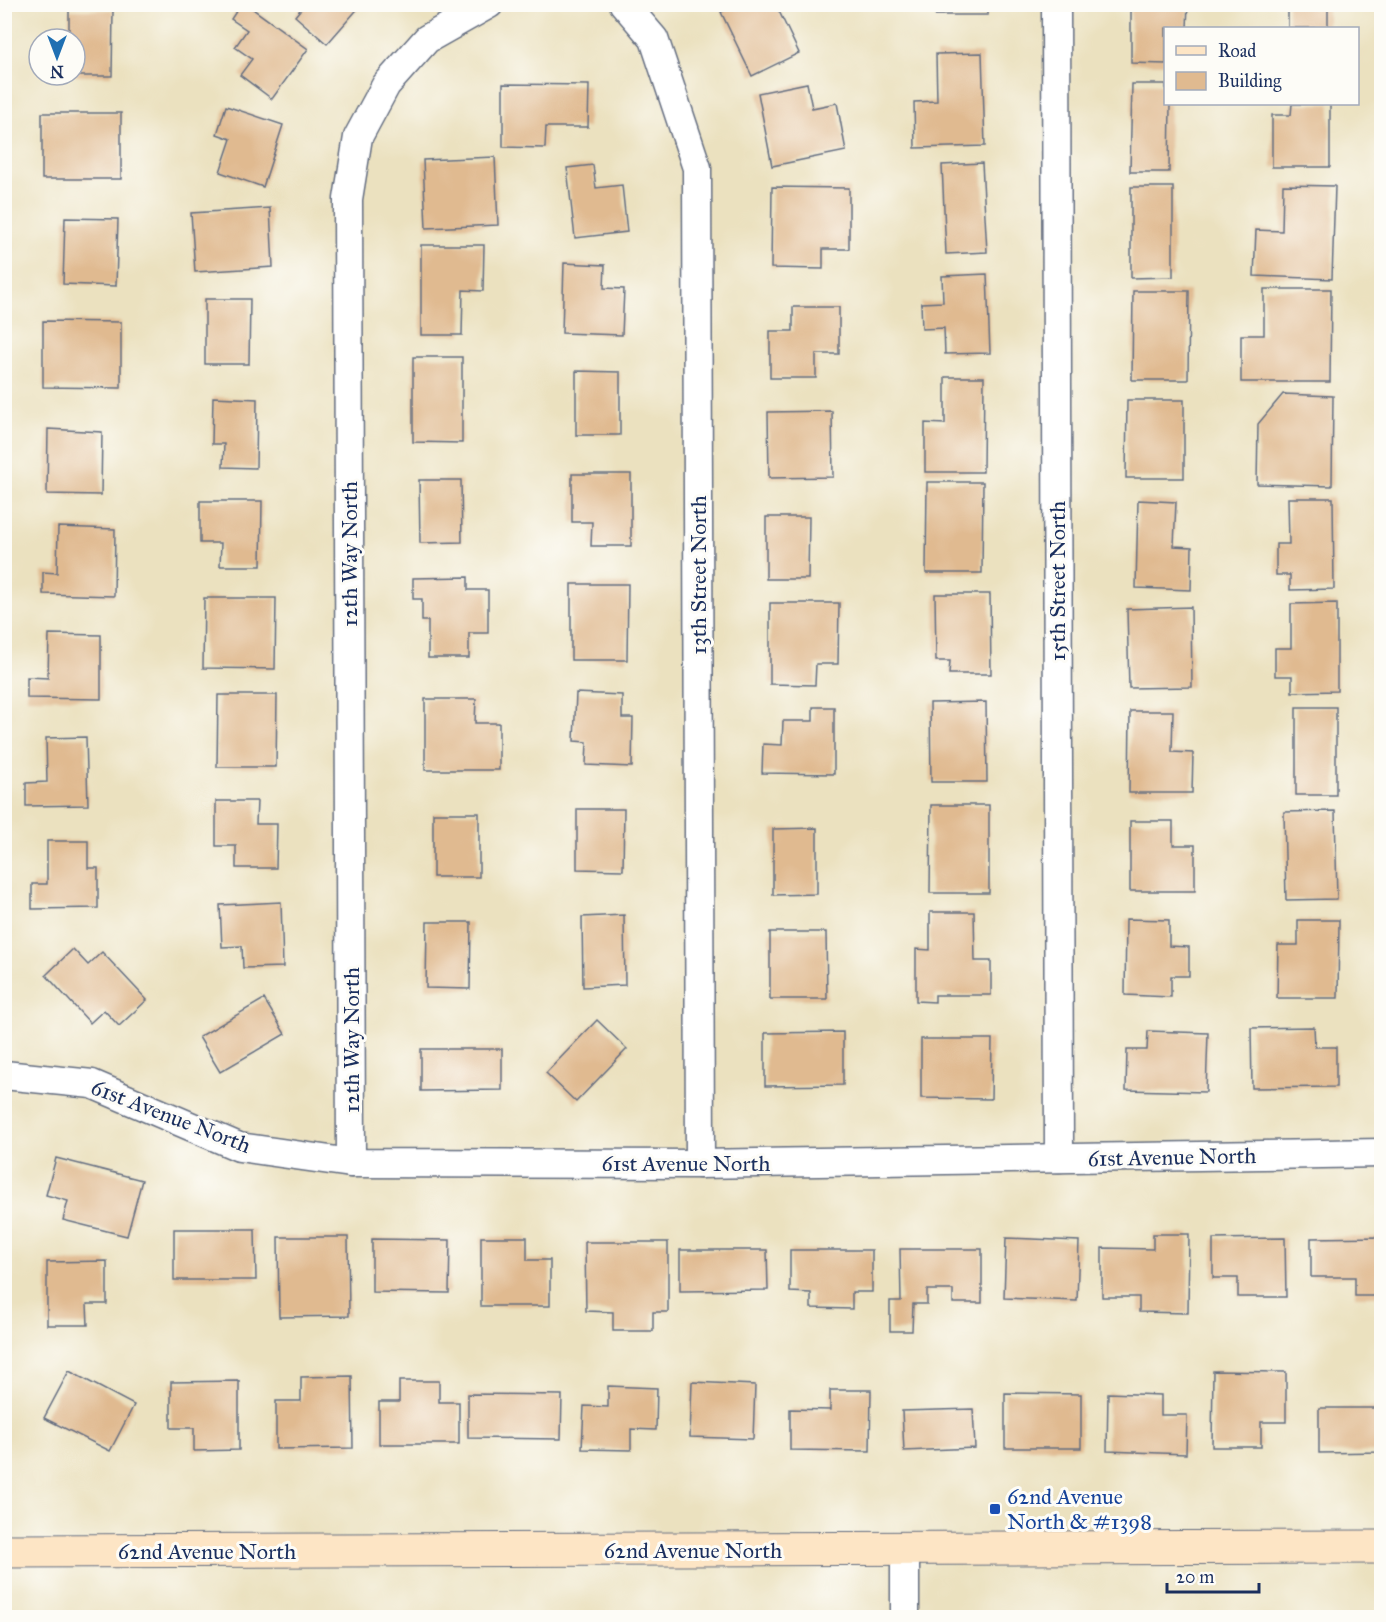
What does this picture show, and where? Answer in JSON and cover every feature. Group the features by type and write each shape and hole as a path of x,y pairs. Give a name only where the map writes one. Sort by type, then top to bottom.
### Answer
{"street":[{"name":"12th Way North","path":"351,1163 348,199 358,137 386,85 427,39 489,4"},
{"name":"13th Street North","path":"624,4 654,39 697,168 700,1164"},
{"name":"15th Street North","path":"1056,4 1059,1158"},
{"name":"61st Avenue North","path":"4,1075 92,1084 239,1147 351,1163 700,1164 1382,1153"},
{"name":"62nd Avenue North","path":"4,1551 1382,1547"},
{"path":"905,1549 905,1617"}],"building":[{"path":"241,4 246,4 308,49 272,99 240,75 252,59 235,47 247,30 231,19"},
{"path":"305,4 362,4 327,44 295,16"},
{"path":"935,4 988,4 988,15 935,15"},
{"path":"1131,4 1188,4 1187,27 1164,27 1164,64 1131,63"},
{"path":"1288,4 1328,4 1328,27 1288,27"},
{"path":"736,5 776,5 799,53 752,76 721,12"},
{"path":"69,10 113,10 112,76 87,76 87,27 69,27"},
{"path":"982,53 985,146 915,148 914,102 937,101 936,54"},
{"path":"807,83 812,108 837,103 846,151 772,166 758,93"},
{"path":"503,84 589,85 588,127 546,127 545,148 503,147"},
{"path":"1132,84 1164,84 1164,105 1170,105 1169,172 1130,172"},
{"path":"1292,105 1330,105 1330,167 1272,167 1272,115 1291,115"},
{"path":"226,106 283,125 263,187 220,172 231,139 217,134"},
{"path":"42,113 121,113 121,179 42,179"},
{"path":"495,157 498,225 426,228 423,160"},
{"path":"982,163 987,252 946,254 942,165"},
{"path":"593,165 596,188 622,185 627,232 575,238 567,168"},
{"path":"1283,185 1335,186 1332,279 1254,276 1256,230 1282,231"},
{"path":"772,187 849,188 849,249 823,249 823,269 771,268"},
{"path":"1131,187 1173,187 1173,277 1131,278"},
{"path":"270,208 273,267 195,272 191,213"},
{"path":"65,218 118,219 116,286 63,284"},
{"path":"421,245 484,245 483,291 463,290 462,335 421,335"},
{"path":"564,263 605,265 604,288 624,289 622,335 562,333"},
{"path":"987,274 990,353 945,354 944,328 922,329 921,303 943,302 942,276"},
{"path":"1264,289 1331,289 1330,382 1241,382 1241,335 1264,335"},
{"path":"1133,291 1189,291 1188,380 1132,380"},
{"path":"205,299 250,299 249,364 205,364"},
{"path":"793,307 839,307 839,354 816,354 816,378 770,378 770,331 793,331"},
{"path":"43,321 121,322 121,388 43,387"},
{"path":"413,357 462,357 462,443 413,442"},
{"path":"576,371 620,372 620,435 576,435"},
{"path":"945,377 984,377 983,472 925,472 925,423 945,424"},
{"path":"1283,394 1333,396 1332,486 1257,484 1258,424"},
{"path":"213,397 257,399 256,468 223,467 224,444 212,444"},
{"path":"1127,400 1184,400 1184,478 1126,478"},
{"path":"832,411 833,477 769,478 768,412"},
{"path":"48,429 102,432 101,495 47,494"},
{"path":"572,474 631,474 631,546 591,546 592,522 572,522"},
{"path":"419,480 461,480 462,542 420,543"},
{"path":"927,482 983,482 982,573 926,573"},
{"path":"1288,498 1333,498 1334,589 1290,590 1290,575 1276,575 1276,544 1289,544"},
{"path":"1138,500 1176,502 1174,546 1192,547 1191,590 1136,588"},
{"path":"200,501 262,501 261,566 220,566 221,543 200,543"},
{"path":"766,517 809,517 808,579 766,579"},
{"path":"58,527 115,529 114,596 43,594 43,572 57,573"},
{"path":"468,577 468,590 488,590 488,633 469,633 469,658 428,658 428,621 422,621 422,599 413,599 413,578"},
{"path":"571,584 628,584 627,660 571,660"},
{"path":"935,594 990,594 991,674 949,674 950,661 936,661"},
{"path":"204,598 276,598 275,669 203,668"},
{"path":"770,603 839,603 838,664 816,664 815,685 770,684"},
{"path":"1337,603 1337,691 1292,692 1292,676 1275,676 1275,648 1291,648 1291,604"},
{"path":"1191,607 1192,687 1129,688 1127,609"},
{"path":"49,634 101,635 101,699 27,698 27,677 48,678"},
{"path":"576,693 622,695 622,718 633,718 632,767 586,765 587,742 574,741"},
{"path":"218,695 277,695 276,767 217,767"},
{"path":"425,699 476,699 475,723 499,723 499,770 425,770"},
{"path":"986,702 987,782 931,782 930,703"},
{"path":"813,707 834,707 834,774 762,773 763,744 782,745 783,721 813,721"},
{"path":"1296,707 1336,707 1336,795 1296,795"},
{"path":"1130,711 1173,711 1172,752 1193,753 1192,793 1129,793"},
{"path":"86,737 88,805 26,806 26,783 47,782 46,738"},
{"path":"216,801 257,801 256,824 277,824 276,868 236,868 236,846 216,846"},
{"path":"931,805 989,805 989,893 930,893"},
{"path":"577,809 624,809 623,870 577,869"},
{"path":"1335,811 1337,899 1286,900 1284,812"},
{"path":"433,813 479,813 479,877 433,877"},
{"path":"1130,821 1173,821 1173,845 1195,845 1195,891 1130,891"},
{"path":"817,828 817,894 773,895 773,829"},
{"path":"47,841 88,841 88,868 98,868 98,908 32,909 32,884 47,884"},
{"path":"281,902 283,967 243,968 242,946 222,947 220,905"},
{"path":"930,912 974,912 975,961 991,961 991,995 935,995 935,1002 916,1001 916,949 930,950"},
{"path":"624,915 625,985 583,987 582,917"},
{"path":"1126,919 1169,920 1169,946 1189,947 1189,976 1171,976 1171,997 1125,995"},
{"path":"1298,920 1339,920 1338,998 1277,998 1278,945 1298,945"},
{"path":"427,922 471,922 470,989 426,988"},
{"path":"770,932 826,932 827,999 770,999"},
{"path":"73,949 88,965 102,952 147,1000 119,1026 104,1010 90,1023 46,975"},
{"path":"264,999 285,1034 220,1072 199,1037"},
{"path":"597,1020 627,1049 576,1102 546,1073"},
{"path":"1314,1027 1315,1047 1336,1047 1336,1087 1252,1088 1251,1028"},
{"path":"1148,1031 1208,1033 1206,1092 1126,1090 1127,1050 1147,1050"},
{"path":"843,1032 843,1085 765,1086 765,1033"},
{"path":"921,1039 992,1039 991,1099 921,1098"},
{"path":"421,1049 502,1049 502,1090 421,1091"},
{"path":"56,1158 142,1180 127,1236 63,1220 68,1201 46,1195"},
{"path":"174,1229 255,1229 256,1280 174,1280"},
{"path":"1153,1234 1189,1234 1188,1313 1139,1312 1139,1297 1102,1297 1102,1248 1153,1249"},
{"path":"278,1237 348,1237 349,1316 279,1317"},
{"path":"481,1237 527,1237 527,1260 550,1260 550,1306 481,1306"},
{"path":"1382,1237 1382,1296 1355,1296 1355,1277 1311,1277 1311,1238"},
{"path":"1006,1238 1079,1241 1077,1301 1004,1298"},
{"path":"1285,1238 1286,1297 1238,1297 1238,1278 1213,1278 1213,1239"},
{"path":"372,1239 450,1240 449,1293 372,1292"},
{"path":"585,1242 668,1242 668,1312 653,1312 653,1331 613,1331 613,1312 586,1311"},
{"path":"900,1249 982,1249 982,1303 953,1303 953,1290 927,1290 927,1304 913,1304 912,1331 890,1331 890,1301 901,1301"},
{"path":"680,1250 767,1250 768,1290 680,1291"},
{"path":"790,1250 872,1250 872,1292 852,1292 852,1309 811,1308 811,1293 790,1292"},
{"path":"107,1261 107,1304 87,1304 88,1325 47,1325 47,1262"},
{"path":"69,1371 134,1405 110,1451 44,1418"},
{"path":"1213,1371 1286,1372 1286,1422 1261,1422 1261,1447 1212,1447"},
{"path":"352,1376 353,1448 276,1449 276,1401 301,1401 301,1377"},
{"path":"239,1381 239,1450 194,1451 194,1428 171,1428 171,1382"},
{"path":"399,1381 439,1381 439,1402 459,1402 459,1444 379,1444 379,1402 399,1402"},
{"path":"692,1382 755,1385 753,1439 690,1437"},
{"path":"608,1386 657,1388 656,1430 631,1429 631,1450 582,1449 584,1406 608,1407"},
{"path":"830,1390 871,1390 870,1451 790,1450 790,1409 830,1410"},
{"path":"1005,1393 1081,1394 1081,1448 1005,1448"},
{"path":"1108,1393 1161,1395 1161,1415 1187,1415 1186,1454 1107,1451"},
{"path":"468,1394 562,1395 561,1439 468,1438"},
{"path":"1319,1408 1382,1408 1382,1452 1319,1453"},
{"path":"973,1409 975,1448 904,1451 902,1411"}],"place":[{"name":"62nd Avenue North & #1398","path":"995,1509"}]}
